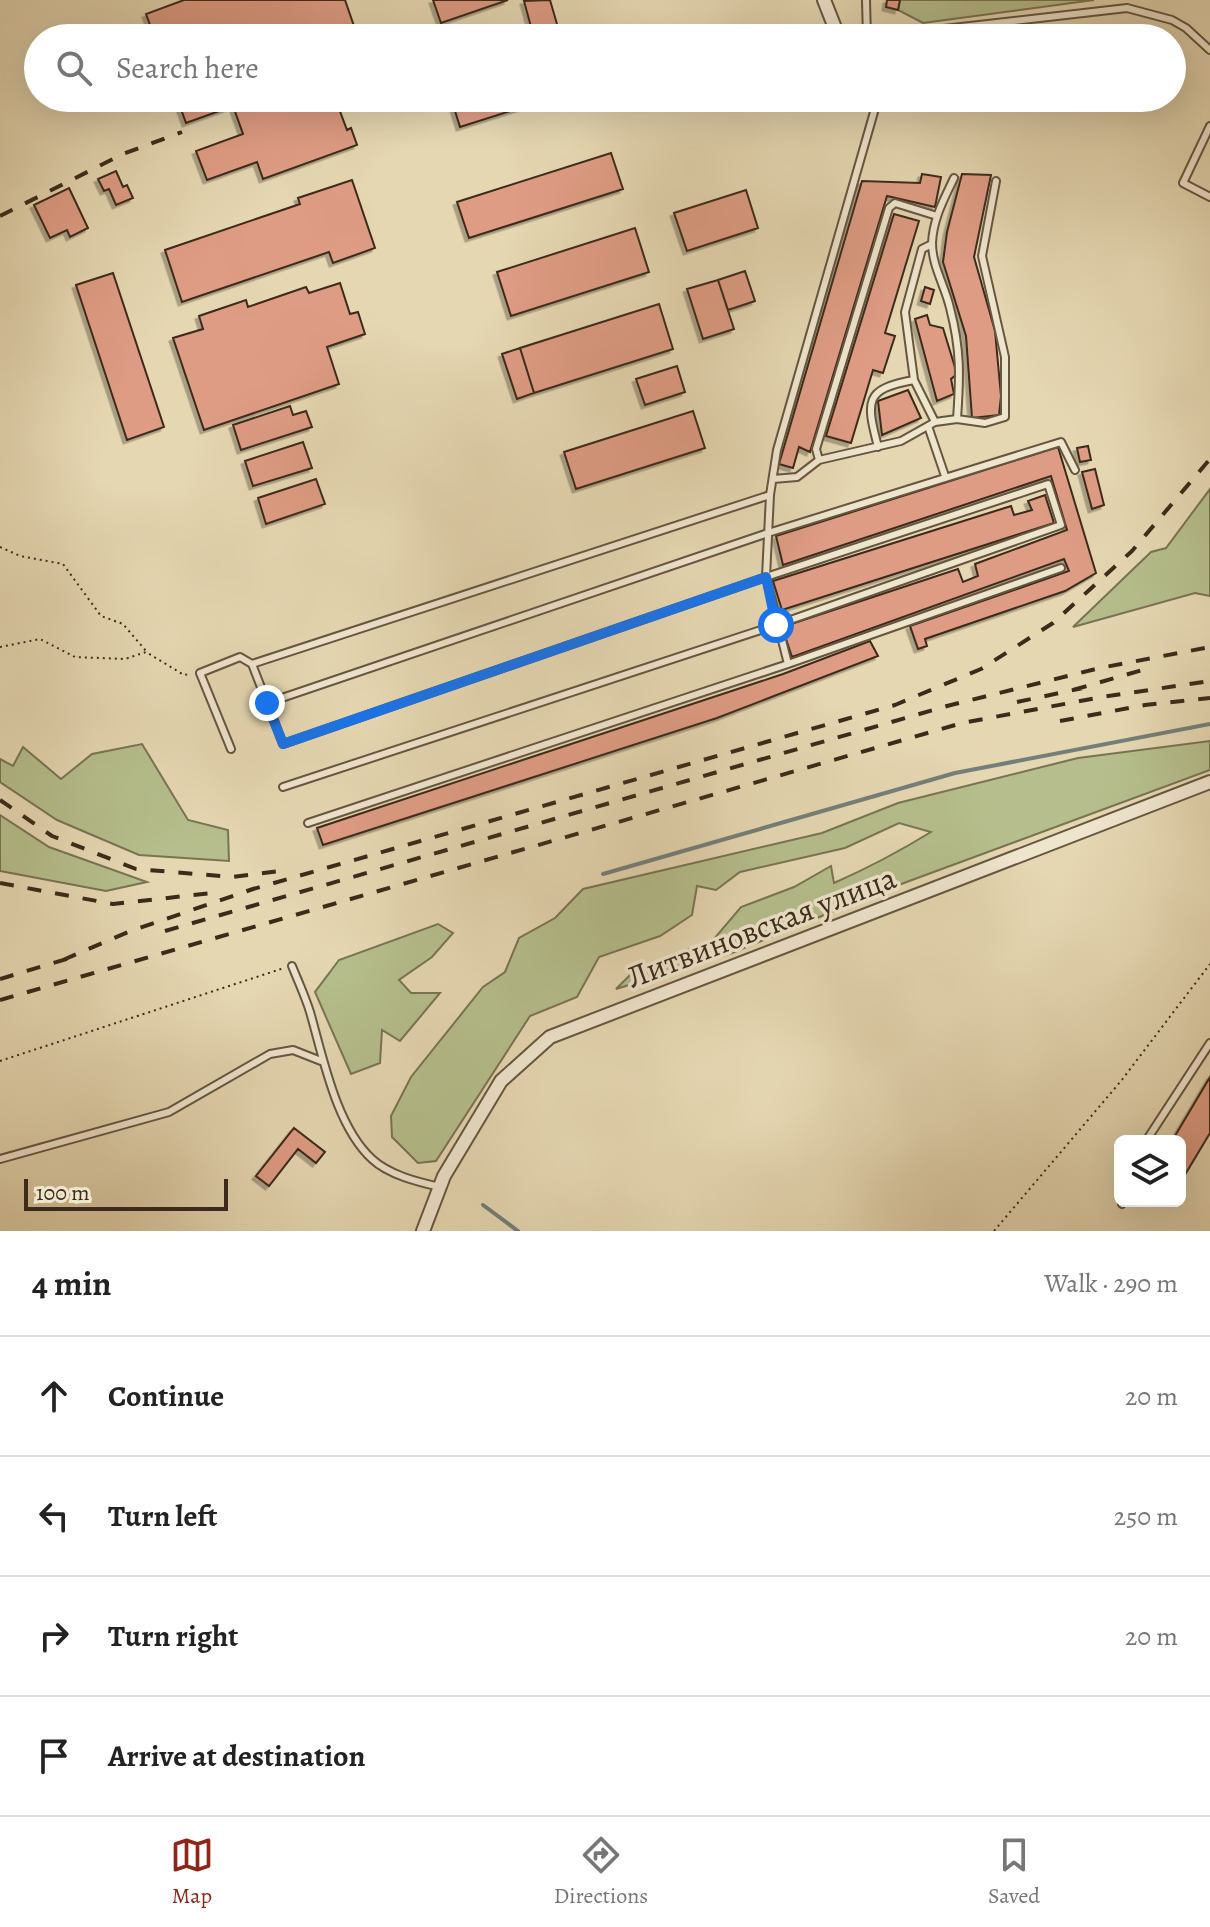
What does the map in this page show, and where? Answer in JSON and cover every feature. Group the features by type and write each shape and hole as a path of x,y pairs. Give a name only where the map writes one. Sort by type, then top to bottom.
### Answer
{"street":[{"path":"824,0 833,24"},
{"name":"Литвиновская улица","path":"423,1231 440,1187 501,1081 550,1037 1210,782"}],"lane":[{"path":"866,0 867,24"},
{"path":"987,24 1127,8 1179,24"},
{"path":"1186,28 1210,50"},
{"path":"788,664 766,577 770,495 777,450 874,112"},
{"path":"1210,126 1183,183 1210,197"},
{"path":"954,178 937,216 932,244 937,272 950,306 961,366 957,419"},
{"path":"773,479 797,477 819,460 901,441 932,424 957,419 985,423 1005,417 1005,357 982,256 996,181"},
{"path":"819,460 816,449 889,208 895,203 937,216"},
{"path":"932,244 922,249 905,312 914,380 932,424 945,476"},
{"path":"917,276 937,272"},
{"path":"878,447 869,413 873,397 887,385 914,380"},
{"path":"267,703 768,533 1061,442 1075,470"},
{"path":"231,749 200,673 240,657 252,664 283,744 766,577 1048,484 1061,525 776,625 283,787"},
{"path":"252,664 770,495"},
{"path":"308,823 788,664 1061,568"},
{"path":"292,966 309,1011 321,1061 352,1134 373,1161 411,1180 440,1187"},
{"path":"1150,1135 1210,1043"},
{"path":"0,1159 169,1112 270,1054 293,1050 321,1061"}],"path":[{"path":"0,547 20,556 63,564 101,616 123,624 146,652 184,675 200,673"},
{"path":"0,647 40,639 75,657 125,659 146,652"},
{"path":"994,1231 1121,1081 1210,964"},
{"path":"0,1061 292,966"}],"green space":[{"path":"900,0 1094,0 923,23 898,10"},
{"path":"1210,489 1210,596 1195,593 1073,627 1151,552 1166,548"},
{"path":"1210,741 1210,770 885,890 732,953 616,989 633,972 714,939 741,907 794,887 831,866 834,883 931,832 899,823 845,848 740,872 716,890 697,886 692,915 660,936 599,957 577,997 530,1016 436,1161 418,1163 392,1137 391,1116 411,1077 483,987 505,972 519,938 555,918 583,889 822,833 898,803 1078,758"},
{"path":"142,744 188,820 228,830 229,861 139,855 57,820 0,782 0,759 13,766 23,747 61,779 92,754"},
{"path":"0,815 49,847 147,882 106,891 0,871"},
{"path":"438,924 453,933 432,957 399,980 411,993 440,993 400,1041 382,1030 380,1063 351,1074 315,992 339,960"}],"building":[{"path":"184,0 345,0 353,24 150,24 146,14"},
{"path":"433,0 508,0 441,23"},
{"path":"550,0 557,24 530,24 524,1"},
{"path":"887,0 900,0 898,10 886,7"},
{"path":"182,112 216,112 186,123"},
{"path":"235,112 340,112 357,145 263,179 257,162 207,180 196,151 243,134"},
{"path":"455,112 507,112 460,127"},
{"path":"611,153 623,189 469,238 457,202"},
{"path":"116,171 123,187 127,185 133,198 116,205 109,189 104,191 98,179"},
{"path":"922,174 941,177 935,207 887,196 810,452 799,447 793,468 779,464 862,181 920,183"},
{"path":"962,174 991,175 974,257 995,331 1001,396 999,415 972,418 966,336 943,262 947,232"},
{"path":"352,180 375,248 333,263 329,252 182,302 165,250 300,204 298,198"},
{"path":"69,188 88,228 70,237 67,230 50,238 34,205"},
{"path":"746,190 758,228 687,251 674,213"},
{"path":"894,214 919,221 885,333 895,336 883,373 873,370 851,443 826,436"},
{"path":"635,228 649,272 511,316 497,272"},
{"path":"745,271 755,301 728,310 718,280"},
{"path":"113,273 164,427 127,440 76,285"},
{"path":"718,280 734,329 703,339 687,289"},
{"path":"340,283 350,314 358,312 365,334 327,347 339,384 204,430 173,338 203,329 199,316 246,300 248,307 306,287 309,293"},
{"path":"925,287 934,290 930,304 921,301"},
{"path":"659,304 673,349 534,393 520,348"},
{"path":"927,315 930,325 943,328 957,374 951,379 954,394 937,401 915,319"},
{"path":"520,348 534,393 517,399 502,354"},
{"path":"677,366 685,392 645,405 636,379"},
{"path":"908,390 921,418 882,435 878,401"},
{"path":"290,406 293,415 306,411 312,427 241,450 233,425"},
{"path":"693,411 705,448 576,489 564,452"},
{"path":"303,442 312,468 253,486 245,461"},
{"path":"1088,446 1091,460 1080,462 1077,448"},
{"path":"1058,447 1096,573 1065,591 925,639 927,646 918,649 910,626 1069,571 1064,559 792,657 782,627 958,569 963,582 978,576 975,564 1067,530 1051,476 783,565 776,536"},
{"path":"1095,469 1104,505 1092,509 1082,472"},
{"path":"316,479 325,504 266,524 258,498"},
{"path":"1045,495 1054,523 782,610 773,581 1011,506 1014,515 1032,510 1028,501"},
{"path":"870,641 878,656 717,718 323,845 317,828 783,674"},
{"path":"1210,1077 1210,1133 1186,1173 1186,1135 1176,1135"},
{"path":"294,1128 325,1152 316,1163 298,1149 269,1186 256,1176"}],"waterway":[{"path":"603,874 955,773 1210,724"},
{"path":"483,1205 518,1231"}],"railway":[{"path":"0,216 123,154 182,132"},
{"path":"63,960 128,932 253,889 895,705 981,669 1053,623 1132,551 1210,459"},
{"path":"165,931 947,706 1100,668 1210,647"},
{"path":"1073,690 1146,669"},
{"path":"0,1000 962,723 1210,681"},
{"path":"1017,702 1083,688"},
{"path":"1060,721 1145,705 1210,698"},
{"path":"0,800 52,836 136,869 232,877 288,870"},
{"path":"0,883 113,904 221,892"},
{"path":"0,979 73,957"}],"route":[{"path":"267,703 283,744 766,577 776,625"}]}
